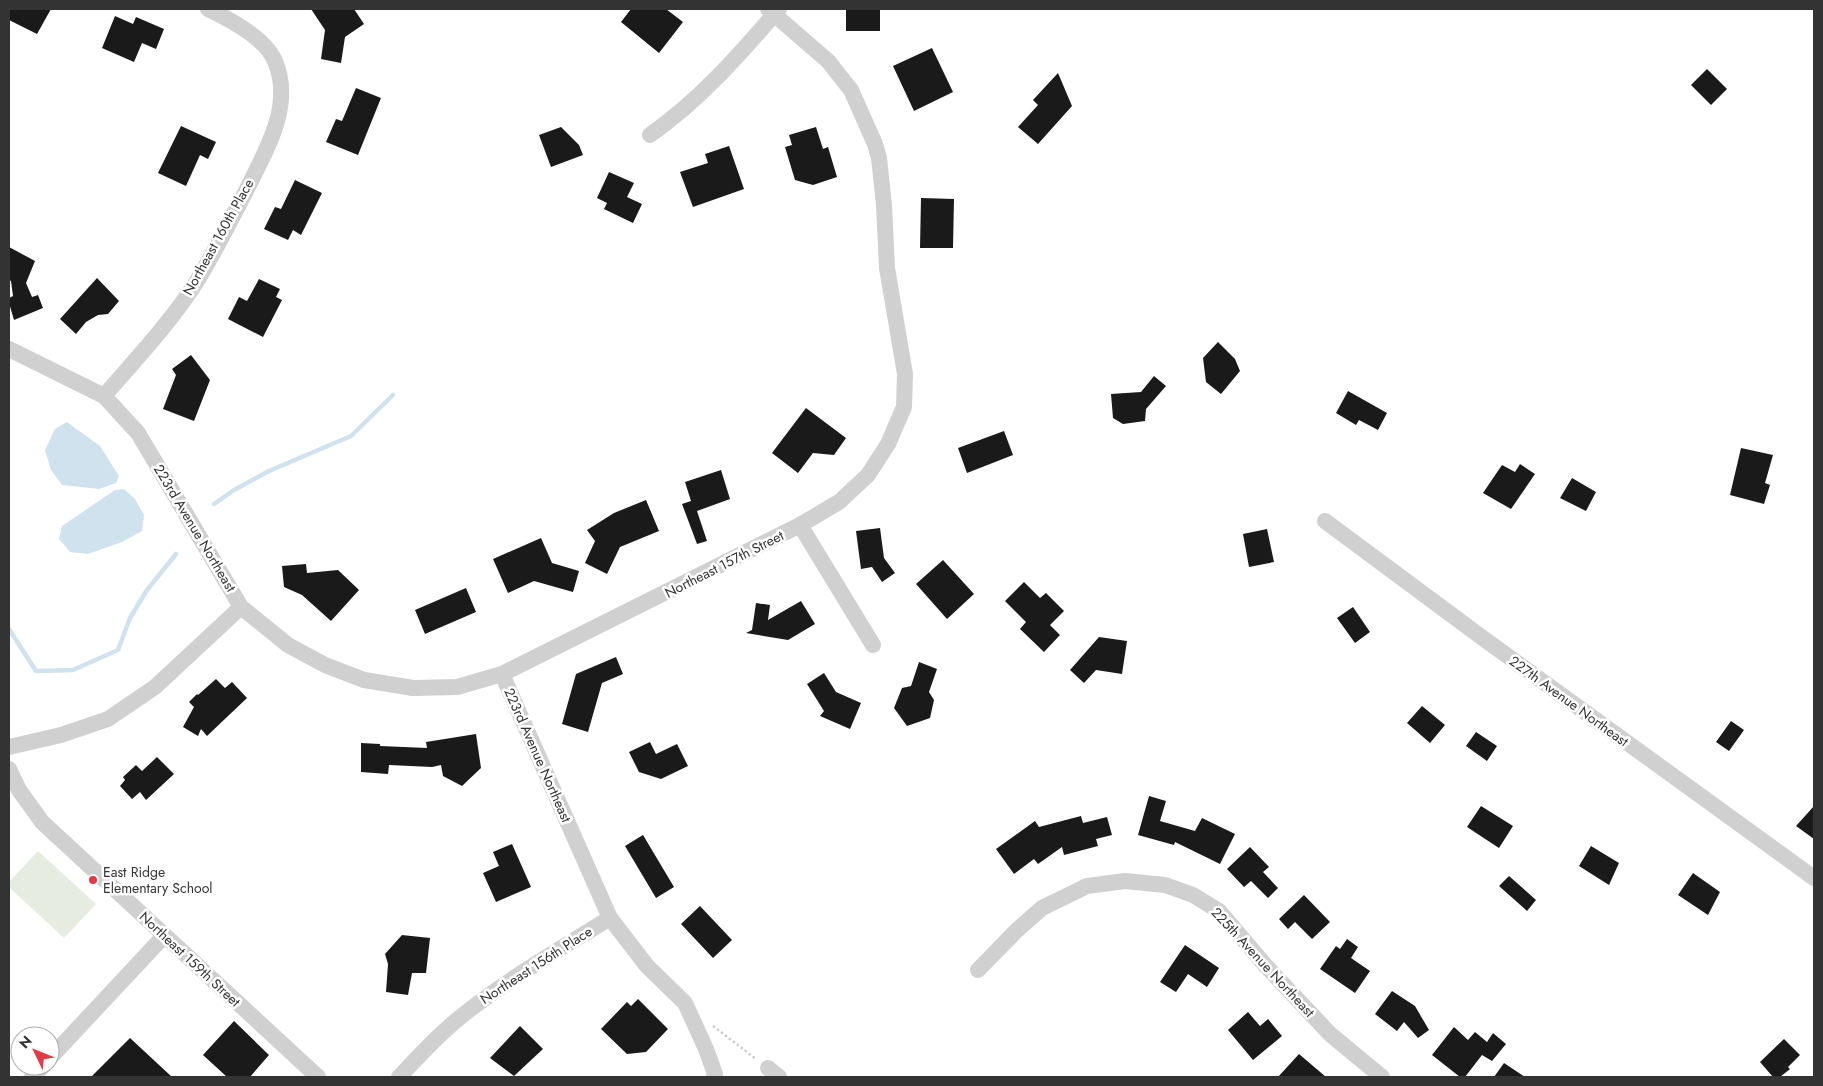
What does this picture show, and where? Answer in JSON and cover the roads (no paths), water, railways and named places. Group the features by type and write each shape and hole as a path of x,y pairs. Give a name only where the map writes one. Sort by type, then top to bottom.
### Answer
{"street":[{"name":"Northeast 160th Place","path":"104,396 158,334 197,281 223,236 262,158 274,132 281,106 281,80 274,57 257,38 235,22 208,9"},
{"path":"650,134 675,117 725,71 774,10"},
{"name":"Northeast 157th Street","path":"502,674 800,525 839,502 868,475 888,444 904,407 905,374 887,268 884,206 879,158 875,144 851,90 828,61 774,10"},
{"name":"223rd Avenue Northeast","path":"9,349 104,396 138,433 241,607 288,645 325,665 364,680 413,688 457,687 502,674 610,918 647,966 685,1003 706,1049 715,1074 714,1077"},
{"name":"227th Avenue Northeast","path":"1325,521 1488,642 1814,878"},
{"path":"800,525 873,644"},
{"path":"9,747 61,735 108,719 155,686 241,607"},
{"name":"Northeast 159th Street","path":"9,769 19,790 42,822 318,1077"},
{"name":"225th Avenue Northeast","path":"978,970 1016,931 1042,908 1087,886 1125,881 1165,885 1193,895 1219,911 1265,965 1330,1034 1382,1077"},
{"name":"Northeast 156th Place","path":"399,1077 427,1048 467,1012 510,980 610,918"},
{"path":"60,1047 164,936"}],"water":[{"path":"67,422 100,446 119,476 116,483 99,489 62,485 51,470 45,450 55,429"},
{"path":"124,489 135,499 144,515 142,531 122,542 88,554 70,552 59,539 62,526 115,490"}],"waterway":[{"path":"214,504 234,490 269,471 351,436 393,395"},
{"path":"9,629 36,671 73,670 118,650 130,618 147,590 176,554"}],"place":[{"name":"East Ridge Elementary School","path":"93,880"}]}
